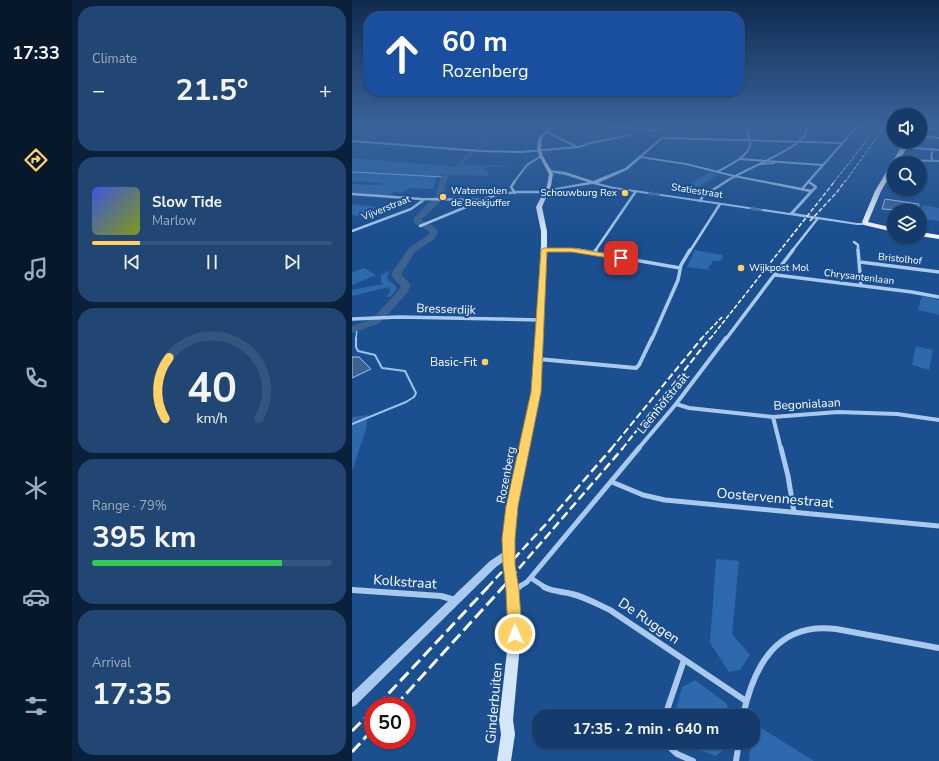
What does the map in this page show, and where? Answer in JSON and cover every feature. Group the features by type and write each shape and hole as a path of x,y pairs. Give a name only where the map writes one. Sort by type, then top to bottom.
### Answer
{"main road":[{"path":"545,162 550,171"},
{"name":"Rozenberg","path":"508,553 512,506 536,392 544,250 544,231 539,211 546,191 550,171"},
{"path":"887,176 878,191 865,222 866,224 887,228"},
{"path":"927,235 939,237"},
{"name":"Ginderbuiten","path":"504,761 508,734 506,720 514,654 515,615 508,553"}],"street":[{"path":"515,193 510,187 522,170 532,162"},
{"path":"420,226 483,200 504,194 546,191 592,183 626,169 635,162"},
{"path":"670,162 812,191"},
{"path":"717,172 735,162"},
{"path":"700,201 703,196 734,176 765,162"},
{"path":"773,162 823,165"},
{"path":"758,164 780,162"},
{"path":"802,189 826,162"},
{"name":"Statiestraat","path":"550,171 558,172 592,183 636,191 866,224"},
{"path":"791,214 816,187 809,182"},
{"path":"594,253 636,191"},
{"path":"352,194 483,200"},
{"name":"Vijverstraat","path":"352,231 411,209 425,198"},
{"path":"538,359 636,368 639,365 664,314 678,280 680,268 720,204"},
{"name":"Leenhofstraat","path":"513,590 523,585 531,578 676,404 776,275 818,218"},
{"name":"Bristolhof","path":"854,242 858,245 861,286"},
{"path":"544,250 572,250 680,268"},
{"name":"Bristolhof","path":"860,262 939,272"},
{"name":"Chrysantenlaan","path":"776,275 912,292 939,297"},
{"name":"Bresserdijk","path":"352,319 451,318 494,321 540,320"},
{"name":"Begonialaan","path":"676,404 689,408 773,417 838,412 897,414 939,420"},
{"path":"773,417 788,476 794,512"},
{"name":"Oostervennestraat","path":"612,482 643,495 665,500 939,526"},
{"path":"352,701 493,564 508,553"},
{"name":"De Ruggen","path":"531,578 551,591 570,593 586,598 610,610 746,701"},
{"name":"Kolkstraat","path":"352,590 441,596 456,600"},
{"path":"744,709 757,669 766,655 783,640 800,632 823,628 849,631 939,648"},
{"path":"667,709 684,660"},
{"path":"672,749 677,754 693,761"},
{"path":"736,761 738,749"}],"shaded area":[{"path":"352,162 394,162 459,167 462,165 510,166 485,167 483,169 490,173 487,176 442,174 435,179 436,181 433,189 410,188 402,193 394,192 389,196 352,193 352,184 380,185 383,183 352,181"},
{"path":"710,172 726,177 717,175 699,187 690,184"},
{"path":"885,199 919,204 887,204 887,209 882,209"},
{"path":"352,204 376,207 363,216 352,215"},
{"path":"927,206 939,208 939,221 927,220"},
{"path":"695,250 722,255 723,258 720,261 713,261 708,268 711,270 687,267"},
{"path":"364,268 376,275 352,285 352,272"},
{"path":"391,270 387,279 396,286 396,290 390,297 386,297 390,292 389,287 352,296 352,290 383,284 381,282 381,275"},
{"path":"922,296 939,300 939,315 918,310"},
{"path":"916,346 933,350 929,370 912,365"},
{"path":"352,357 359,357 371,369 352,378"},
{"path":"368,415 366,429 352,471 352,417"},
{"path":"716,559 739,561 732,634 750,655 740,670 729,672 710,643"},
{"path":"695,680 726,703 728,709 676,709 682,687"},
{"path":"760,727 814,761 749,761 750,749 760,749"},
{"path":"698,749 724,749 716,756"}],"waterway":[{"path":"352,330 376,321 404,291 406,285 397,277 396,274 412,250 431,237 434,232 432,229 417,221 417,219 437,200 441,194 440,191 444,177 463,162"},
{"path":"352,172 444,177"},
{"path":"356,339 357,329"},
{"path":"352,424 406,402 414,397 416,393 405,371 382,368 375,355 358,351 356,347 356,339"}],"railway":[{"path":"834,182 850,162"},
{"path":"845,182 860,162"},
{"path":"710,339 835,181"},
{"path":"810,221 837,192 845,181"},
{"path":"701,339 722,317"},
{"path":"611,449 702,338"},
{"path":"622,449 710,338"},
{"path":"487,588 546,524 612,448"},
{"path":"502,588 623,448"},
{"path":"385,697 488,587"},
{"path":"403,697 503,587"},
{"path":"352,731 364,719"},
{"path":"352,752 364,739"}],"place":[{"name":"Schouwburg Rex","path":"625,193"},
{"name":"Watermolen de Beekjuffer","path":"443,197"},
{"name":"Wijkpost Mol","path":"741,268"},
{"name":"Basic-Fit","path":"485,362"}],"route":[{"path":"515,634 515,615 509,565 508,539 512,506 536,392 544,250 585,251 621,258"}]}
